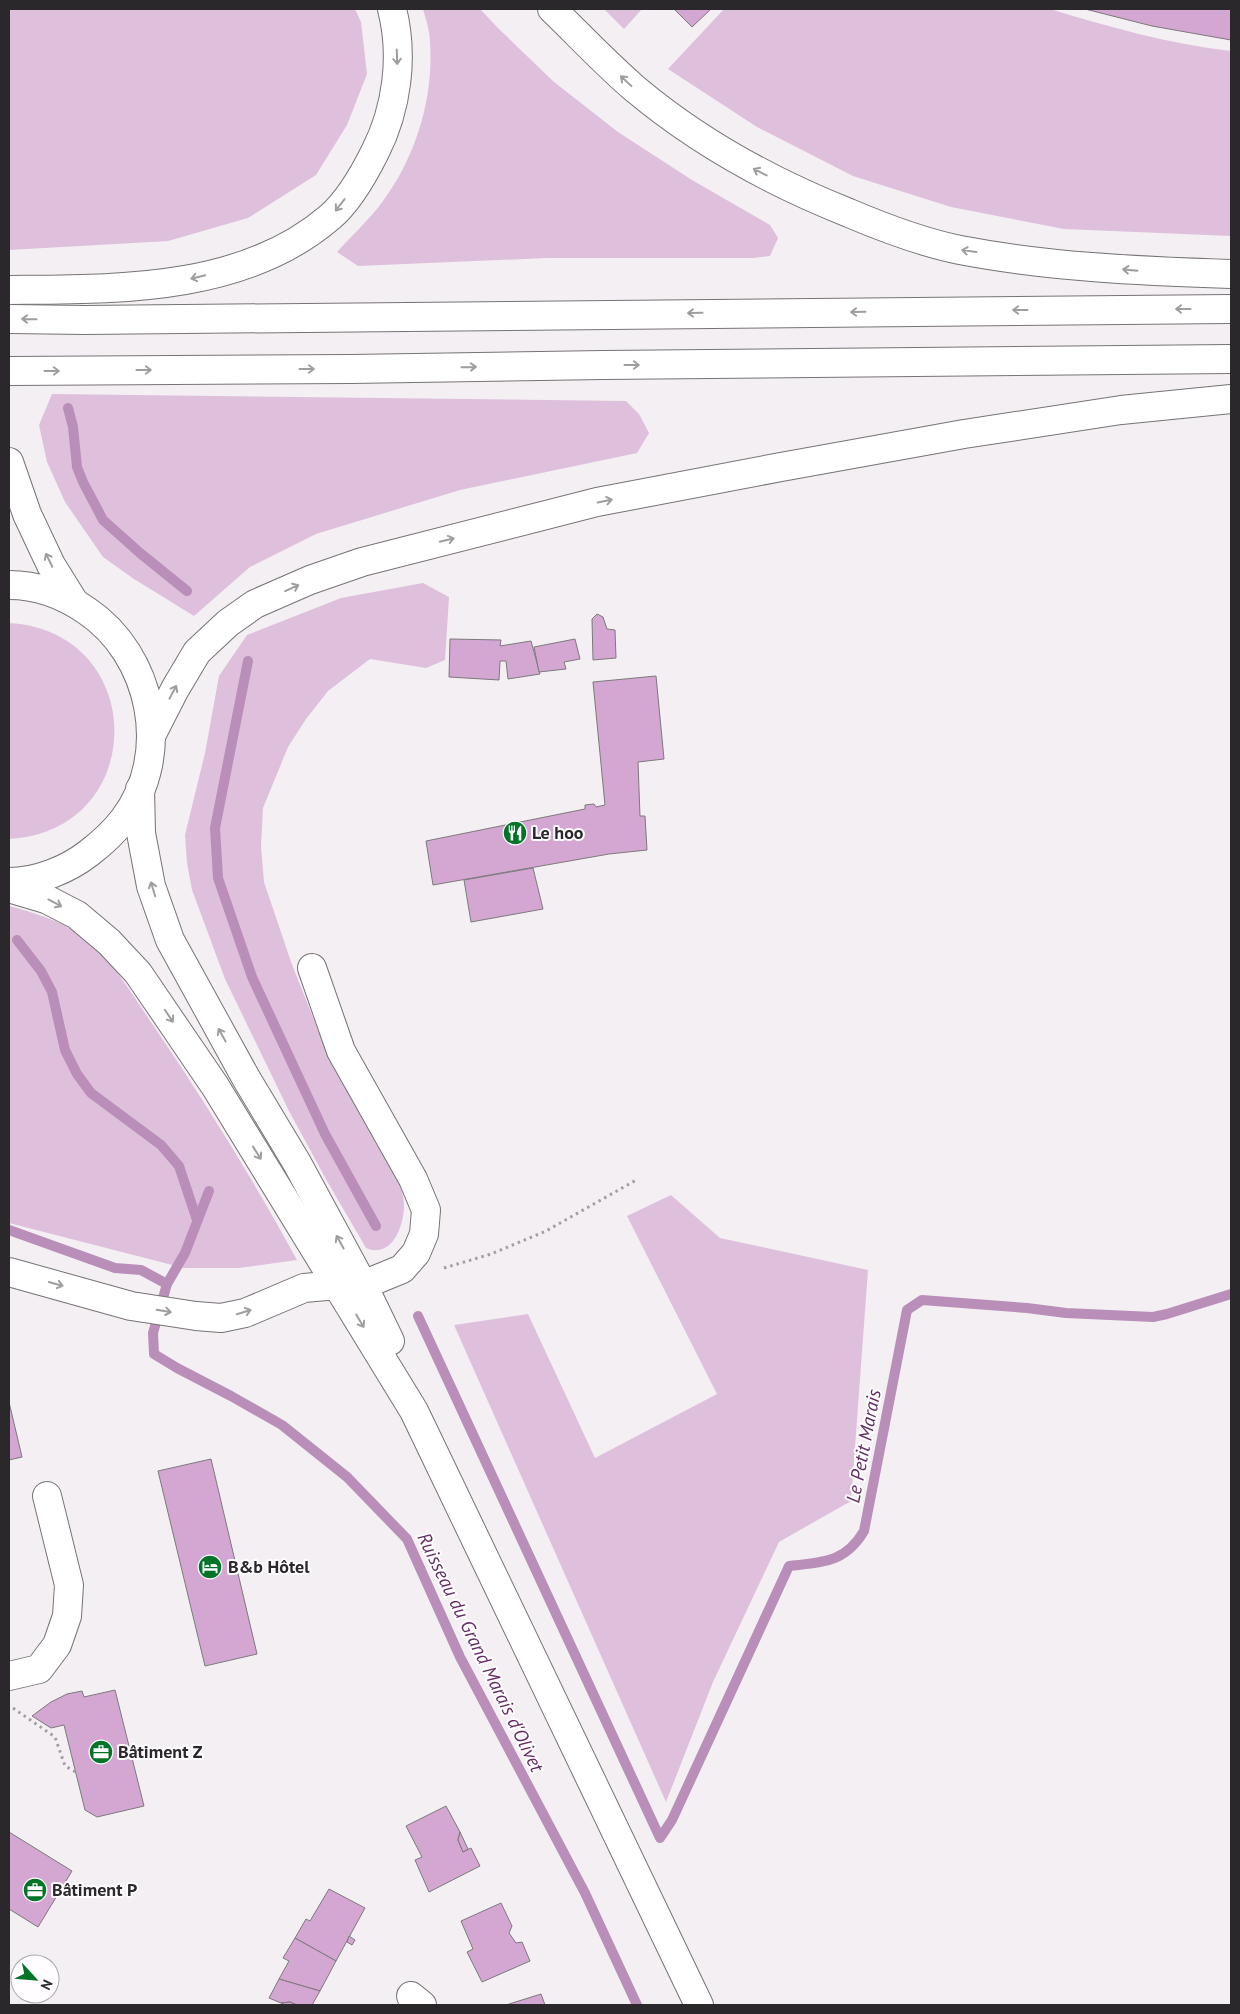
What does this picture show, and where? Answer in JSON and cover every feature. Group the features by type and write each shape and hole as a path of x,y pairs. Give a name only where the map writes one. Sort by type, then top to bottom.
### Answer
{"main road":[{"path":"9,290 78,289 181,282 220,272 273,254 304,237 332,216 361,178 384,134 395,97 398,59 392,9"},
{"path":"552,9 634,88 683,125 741,163 794,190 881,226 959,250 1060,264 1138,271 1231,274"},
{"path":"9,319 85,320 1231,309"},
{"path":"9,370 95,371 1231,359"},
{"path":"151,736 175,689 197,652 228,623 255,604 310,580 362,562 597,502 781,467 964,434 1121,410 1231,399"},
{"path":"9,462 27,514 51,565 74,602"},
{"path":"9,585 20,585 48,591 74,602 96,617 116,636 131,658 143,683 150,709 151,736 148,763 140,789 125,818 104,842 78,862 49,875 18,882 9,882"},
{"path":"140,789 141,833 151,886 170,940 246,1078 297,1163 350,1285 414,1411 699,2005"},
{"path":"9,888 46,899 77,915 109,942 138,973 350,1285"},
{"path":"9,1272 131,1306 221,1318 261,1307 304,1288 350,1285 402,1269 416,1253 424,1234 426,1210 413,1179 341,1052 312,968"},
{"path":"9,1676 39,1669 57,1645 66,1616 69,1585 47,1496"}],"path":[{"path":"444,1268 491,1254 546,1231 638,1179"},
{"path":"9,1705 55,1737 64,1766 76,1772"}],"shaded area":[{"path":"9,9 355,9 361,22 367,74 347,125 316,175 248,218 168,241 9,250"},
{"path":"423,9 480,9 554,82 618,132 692,180 770,225 778,238 770,256 753,258 547,258 358,266 337,252 367,221 383,201 395,184 413,146 426,105 429,84 429,34"},
{"path":"604,9 642,9 624,29"},
{"path":"724,9 1050,9 1140,34 1185,44 1231,51 1231,236 1064,229 951,207 853,176 757,127 668,69"},
{"path":"52,394 626,401 639,414 649,433 637,453 460,490 316,534 250,567 194,616 134,579 103,557 65,502 47,462 39,425"},
{"path":"423,583 449,597 445,660 426,668 370,659 328,691 306,719 288,747 263,808 261,846 264,882 291,962 322,1040 400,1182 404,1205 399,1231 389,1245 383,1249 375,1250 366,1248 327,1181 289,1111 225,979 192,890 187,863 185,835 205,753 219,676 247,635 341,598"},
{"path":"9,623 55,634 88,659 108,693 114,731 108,769 88,803 55,828 9,839"},
{"path":"9,906 43,916 68,927 89,942 111,965 212,1115 297,1260 239,1268 184,1268 9,1223"},
{"path":"671,1195 720,1238 868,1270 851,1501 779,1542 713,1682 666,1802 454,1325 528,1314 595,1458 717,1394 627,1216"}],"building":[{"path":"674,9 711,9 692,27"},
{"path":"1085,9 1231,9 1231,40 1152,26"},
{"path":"597,614 603,617 607,629 615,630 616,658 593,660 592,619"},
{"path":"450,639 501,640 500,646 531,641 540,674 508,679 506,661 500,661 499,680 449,677"},
{"path":"575,639 580,659 564,662 566,669 539,672 534,647"},
{"path":"656,676 664,759 638,762 640,816 645,816 647,850 609,854 433,885 426,841 585,809 585,805 594,804 596,807 605,805 593,682"},
{"path":"533,868 543,909 471,922 464,880"},
{"path":"9,1402 22,1457 9,1460"},
{"path":"211,1459 257,1654 205,1666 158,1471"},
{"name":"Bâtiment Z","path":"115,1690 144,1806 97,1817 85,1810 64,1725 51,1728 32,1716 51,1702 67,1694 82,1691 84,1697"},
{"path":"446,1806 460,1832 458,1840 463,1852 471,1848 480,1866 429,1892 415,1860 422,1857 406,1826"},
{"name":"Bâtiment P","path":"9,1832 72,1871 38,1927 9,1909"},
{"path":"460,1832 468,1849 463,1852 458,1840"},
{"path":"329,1889 365,1908 336,1961 295,1938 306,1919 310,1921"},
{"path":"501,1903 512,1926 509,1933 516,1943 522,1942 530,1961 482,1982 467,1952 473,1949 461,1921"},
{"path":"349,1936 355,1940 352,1945 347,1942"},
{"path":"295,1938 336,1961 320,1991 279,1979 289,1961 283,1958"},
{"path":"279,1979 320,1991 312,2005 297,2005 290,2002 281,2003 269,1998"},
{"path":"541,1994 545,2005 506,2005"},
{"path":"290,2002 297,2005 281,2003"}],"waterway":[{"name":"Ruisseau du Grand Marais d'Olivet","path":"68,408 73,427 77,467 103,520 187,591"},
{"name":"Ruisseau du Grand Marais d'Olivet","path":"248,661 215,828 218,878 252,977 325,1134 376,1226"},
{"name":"Ruisseau du Grand Marais d'Olivet","path":"17,940 41,971 52,992 65,1050 77,1074 91,1093 161,1145 179,1166 197,1220"},
{"name":"Ruisseau du Grand Marais d'Olivet","path":"209,1191 185,1253 167,1284 153,1333 154,1354 282,1425 347,1477 407,1539 460,1657 585,1893 637,2005"},
{"path":"9,1230 115,1268 141,1270 167,1284"},
{"name":"Le Petit Marais","path":"418,1316 660,1838 672,1820 789,1566 823,1562 841,1555 857,1542 864,1531 907,1310 922,1300 1066,1313 1153,1317 1231,1294"}],"place":[{"name":"Le hoo","path":"515,833"},
{"name":"B&b Hôtel","path":"210,1567"},
{"name":"Bâtiment Z","path":"101,1752"},
{"name":"Bâtiment P","path":"35,1890"}]}
